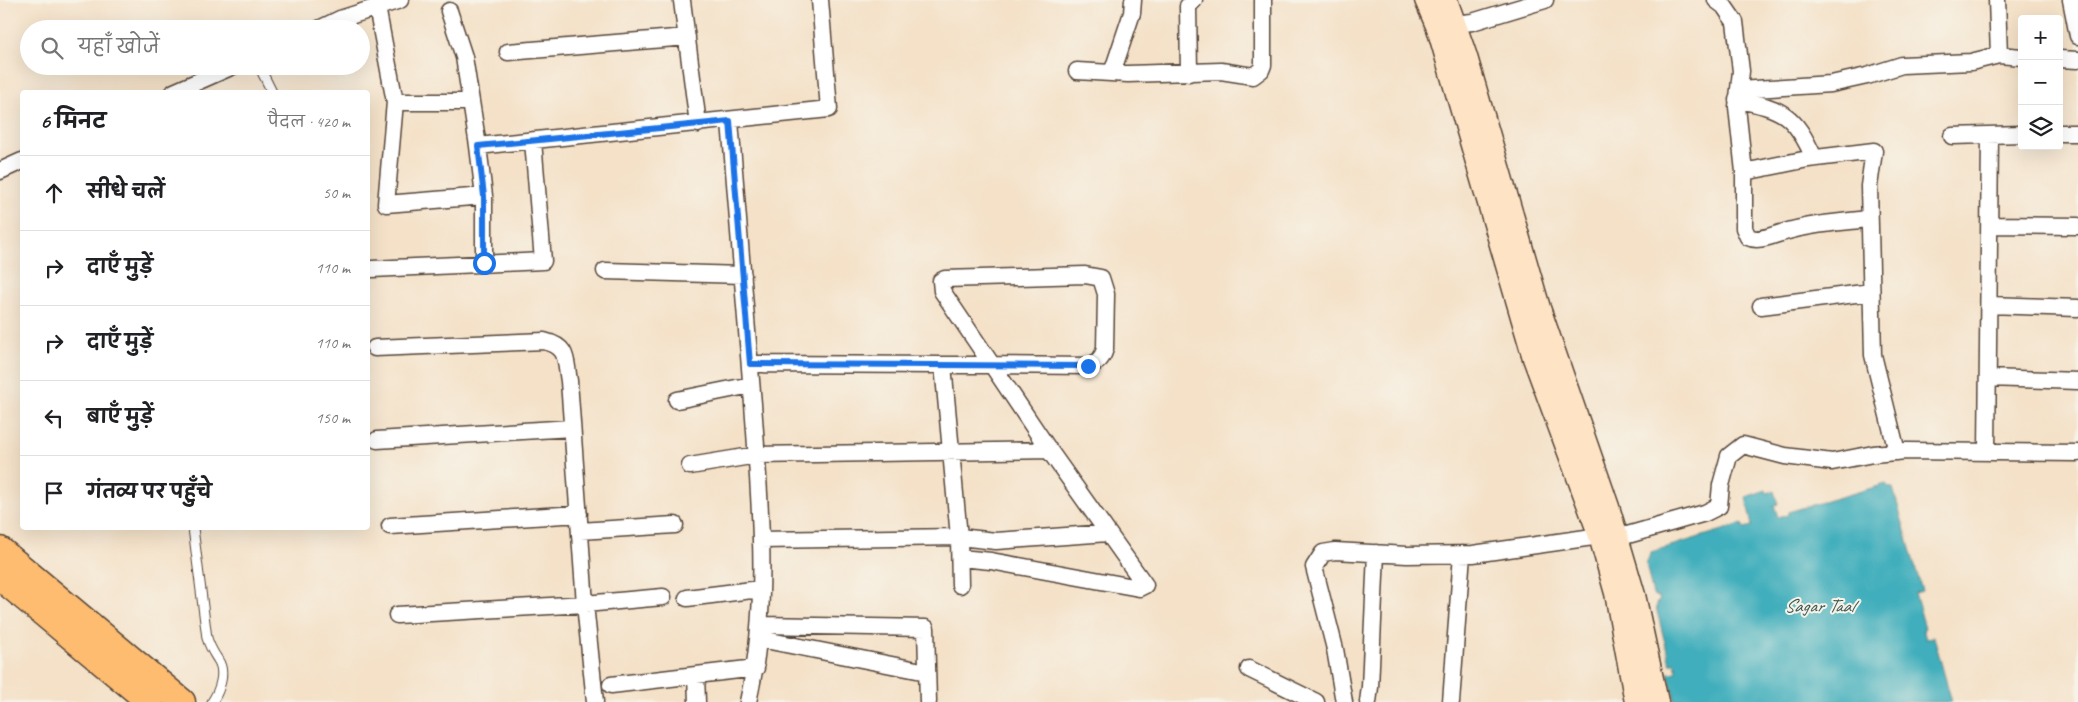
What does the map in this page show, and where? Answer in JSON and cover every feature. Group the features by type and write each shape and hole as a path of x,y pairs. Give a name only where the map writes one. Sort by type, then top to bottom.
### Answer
{"main road":[{"path":"0,550 182,702"},
{"path":"0,577 150,702"}],"street":[{"path":"338,20 400,0"},
{"path":"478,146 829,110 820,0"},
{"path":"1112,73 1132,13 1133,0"},
{"path":"1189,73 1188,6 1194,0"},
{"path":"1077,71 1112,73 1221,71 1253,76 1262,70 1263,0"},
{"path":"1426,0 1438,28 1534,358 1634,595 1657,702"},
{"path":"1446,0 1466,57 1539,308 1609,537 1616,593 1636,702"},
{"path":"1454,24 1472,22 1545,0"},
{"path":"1997,0 1999,55"},
{"path":"2071,0 2078,36"},
{"path":"682,1 698,124"},
{"path":"1723,2 1735,22 1741,71 1738,95 1744,172 1744,228 1748,236 1754,239 1766,238 1800,227 1869,219"},
{"path":"377,8 395,102 386,204 484,196"},
{"path":"450,11 464,57 478,146 484,196 484,263"},
{"path":"508,52 687,37"},
{"path":"1738,95 1832,84 1902,65 1971,62 1999,55 2018,57"},
{"path":"2063,59 2078,60"},
{"path":"179,90 213,75"},
{"path":"1738,95 1768,106 1791,120 1806,139 1814,158"},
{"path":"395,102 470,102"},
{"path":"730,121 761,517 760,632 756,668 748,702"},
{"path":"2063,133 2078,133"},
{"path":"1952,136 2018,134"},
{"path":"1987,452 1990,305 1990,135"},
{"path":"372,269 543,261 533,141"},
{"path":"1744,172 1814,158 1874,151 1869,186 1873,355 1897,452"},
{"path":"0,171 20,162"},
{"path":"1990,225 2078,226"},
{"path":"605,272 743,275"},
{"path":"750,364 992,365 1088,366 1102,358 1105,349 1106,294 1101,278 1085,276 945,279 941,282 942,291 992,365 1049,450 1145,585 1139,588 991,561 960,558"},
{"path":"1761,306 1872,292"},
{"path":"1990,305 2078,308"},
{"path":"375,348 544,341 557,344 562,349 569,381 585,604 595,702"},
{"path":"943,365 959,536 960,585"},
{"path":"1988,378 2078,381"},
{"path":"678,400 751,385"},
{"path":"377,440 572,428"},
{"path":"1344,702 1335,650 1314,567 1323,553 1335,551 1376,554 1462,554 1609,537 1705,513 1719,506 1721,485 1729,456 1743,445 1785,456 1832,462 1873,454 1897,452 2078,453"},
{"path":"690,466 757,455 1049,450"},
{"path":"390,526 579,514"},
{"path":"580,531 675,525"},
{"path":"761,540 959,536 996,541 1108,532"},
{"path":"1368,702 1376,554"},
{"path":"1450,702 1462,554"},
{"path":"687,598 760,589"},
{"path":"397,614 585,604 664,596"},
{"path":"760,632 926,628 928,702"},
{"path":"760,632 927,672"},
{"path":"611,685 756,668"},
{"path":"1249,669 1316,702"},
{"path":"696,675 697,702"}],"lane":[{"path":"264,75 271,90"},
{"path":"192,530 207,638 211,651 219,661 222,678 212,702"}],"water":[{"name":"Sagar Taal","path":"1886,484 1893,488 1922,591 1915,593 1925,628 1923,630 1926,638 1934,637 1952,702 1687,702 1686,699 1675,701 1668,673 1677,672 1675,663 1670,663 1656,607 1660,598 1653,595 1646,564 1651,552 1742,524 1744,528 1752,526 1746,497 1766,490 1767,493 1774,491 1778,504 1774,505 1778,517 1788,515 1788,512"}],"route":[{"path":"484,263 484,196 478,146 730,121 750,364 1088,366"}]}
